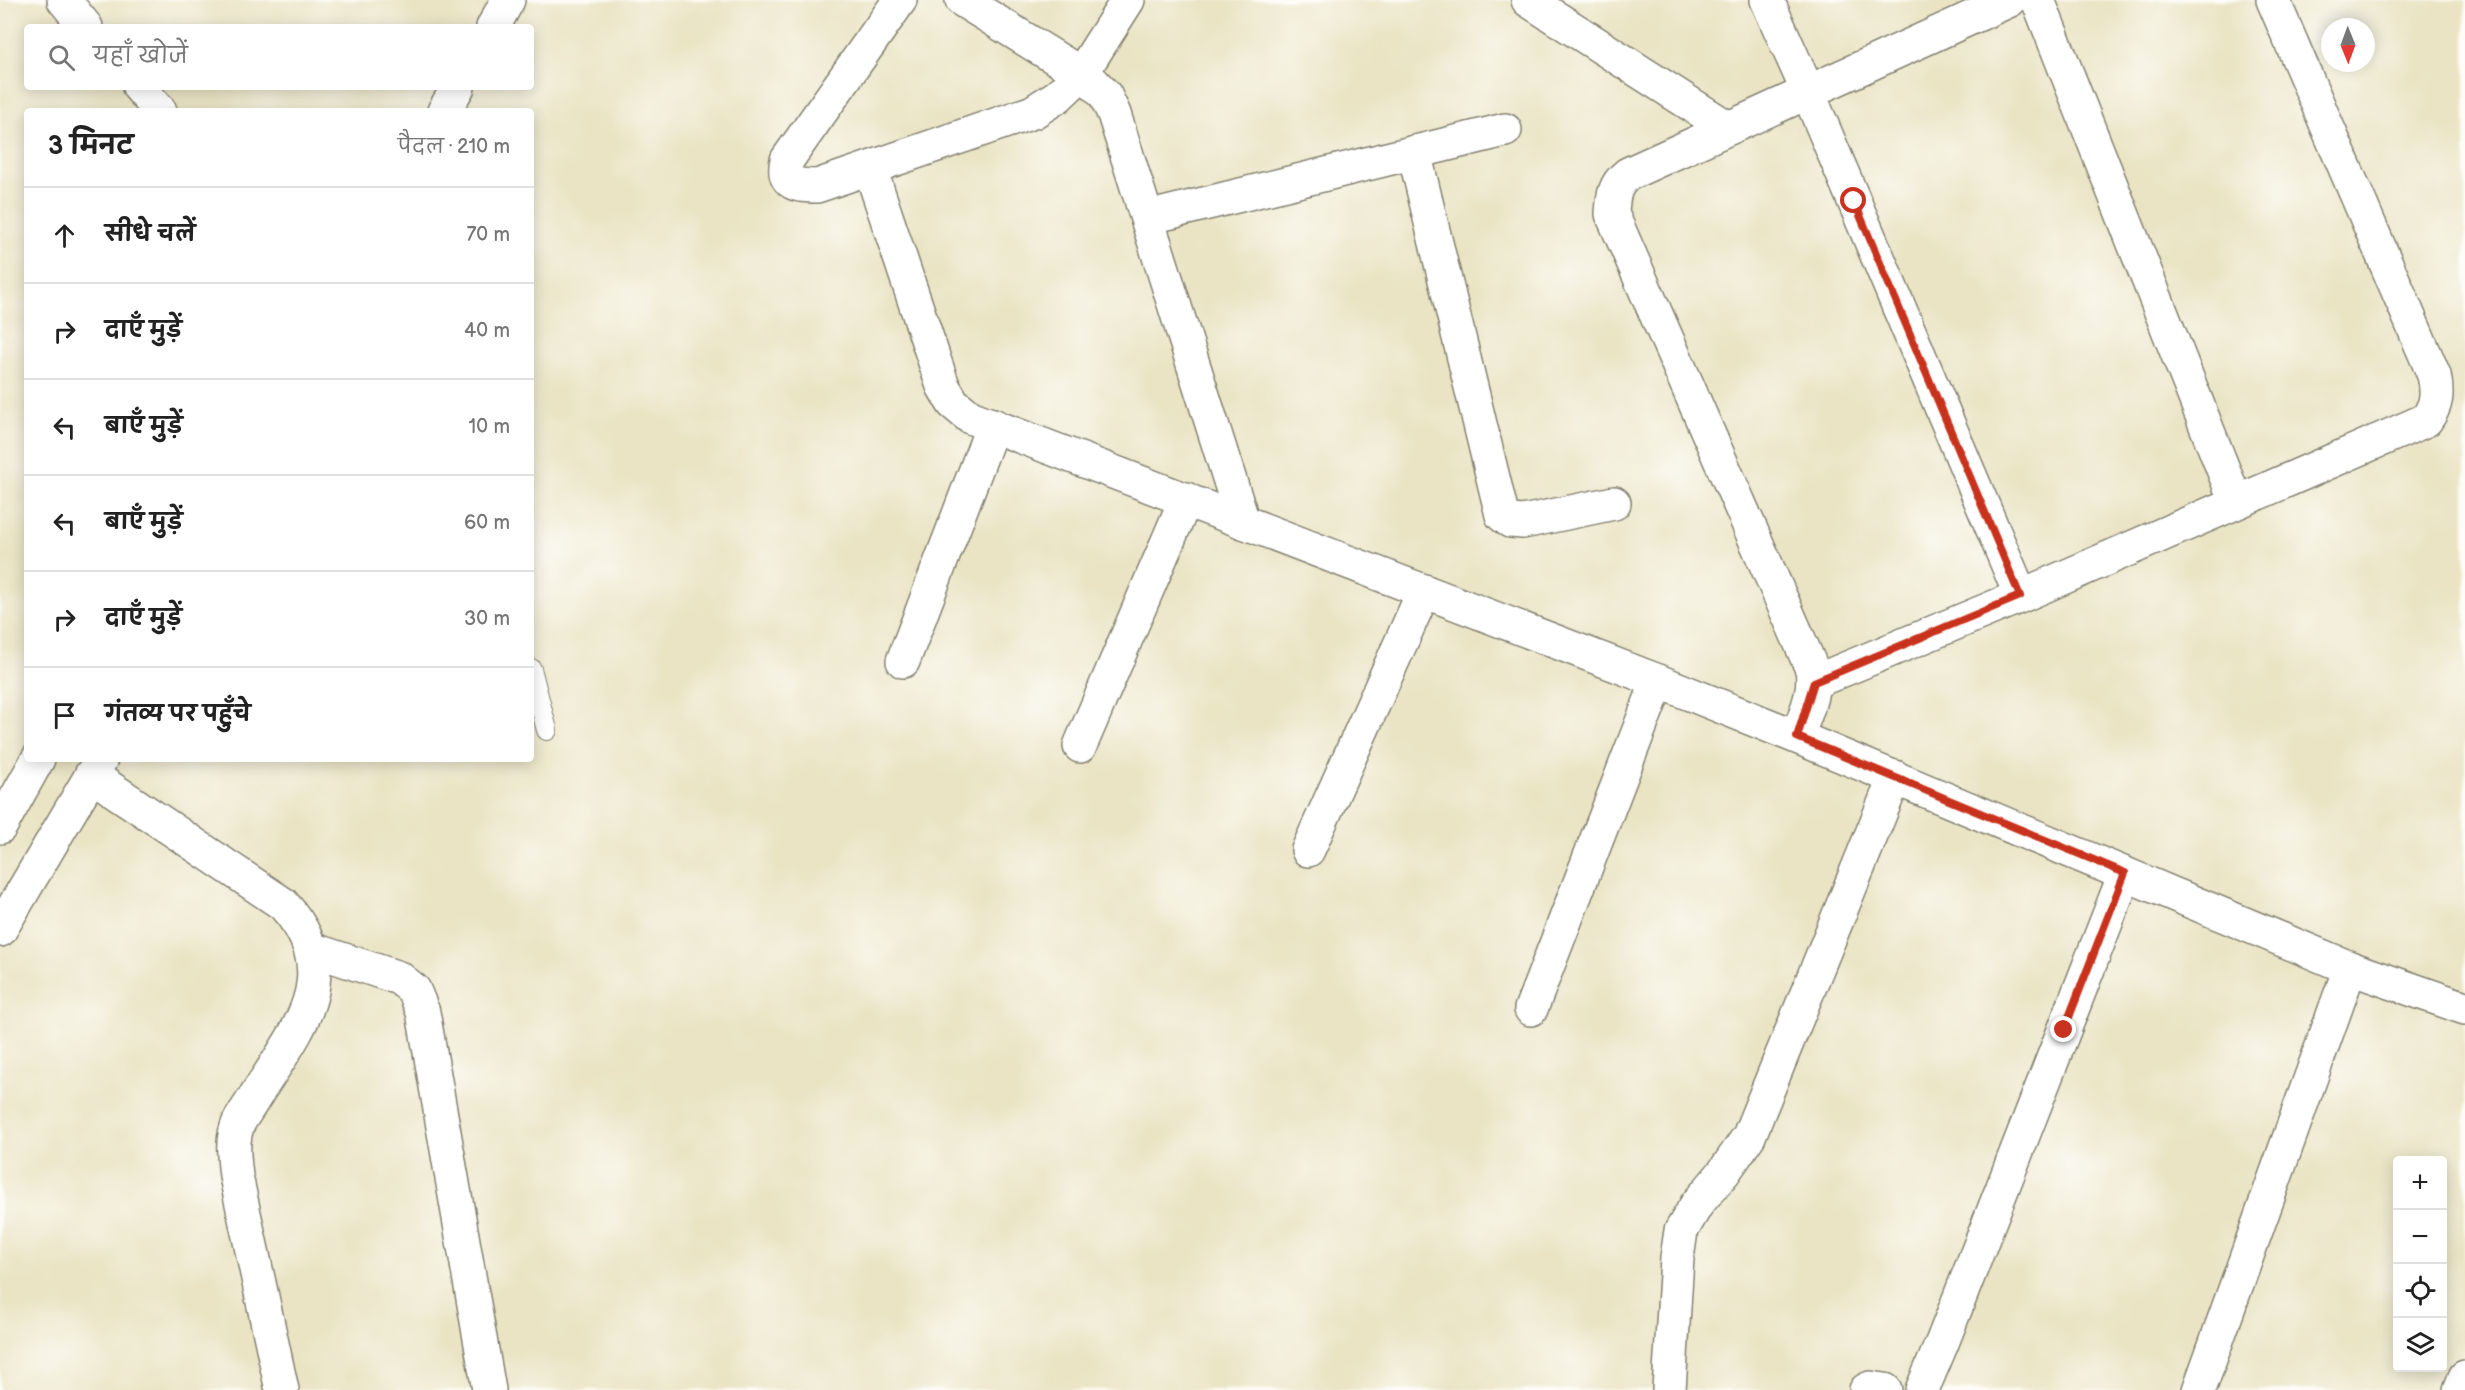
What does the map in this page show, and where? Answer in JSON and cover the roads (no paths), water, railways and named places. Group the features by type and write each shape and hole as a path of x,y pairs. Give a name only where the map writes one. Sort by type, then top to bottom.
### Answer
{"street":[{"path":"64,0 84,24"},
{"path":"495,24 508,0"},
{"path":"900,0 787,160 785,170 789,180 799,186 817,186 1033,112 1058,96 1080,74 1128,0"},
{"path":"962,0 1091,80 1105,95 1114,114 1243,522"},
{"path":"1528,0 1728,128"},
{"path":"1767,0 2020,596"},
{"path":"1797,737 1814,682 1807,658 1612,214 1613,195 1618,182 1628,174 2010,0"},
{"path":"2038,0 2236,502"},
{"path":"1814,682 2020,596 2426,420 2435,408 2438,391 2434,375 2273,0"},
{"path":"142,90 157,108"},
{"path":"1147,218 1505,130"},
{"path":"1414,152 1502,515 1510,521 1523,522 1614,503"},
{"path":"870,168 943,386 953,402 970,417 1658,681 1895,777 2350,968 2465,1008"},
{"path":"903,661 993,425"},
{"path":"1080,746 1186,499"},
{"path":"1308,850 1424,591"},
{"path":"1531,1009 1658,681"},
{"path":"0,827 36,762"},
{"path":"0,930 96,767 283,904 299,922 311,949 315,976 310,1003 297,1030 239,1123 233,1147 236,1176 282,1390"},
{"path":"1669,1390 1677,1258 1681,1231 1697,1204 1724,1172 1749,1136 1895,777"},
{"path":"1924,1385 2125,873"},
{"path":"311,949 399,978 414,990 423,1012 489,1390"},
{"path":"2199,1390 2350,968"},
{"path":"2460,1390 2465,1377"},
{"path":"1866,1390 1870,1388 1885,1390"}],"lane":[{"path":"534,680 548,730"}]}
